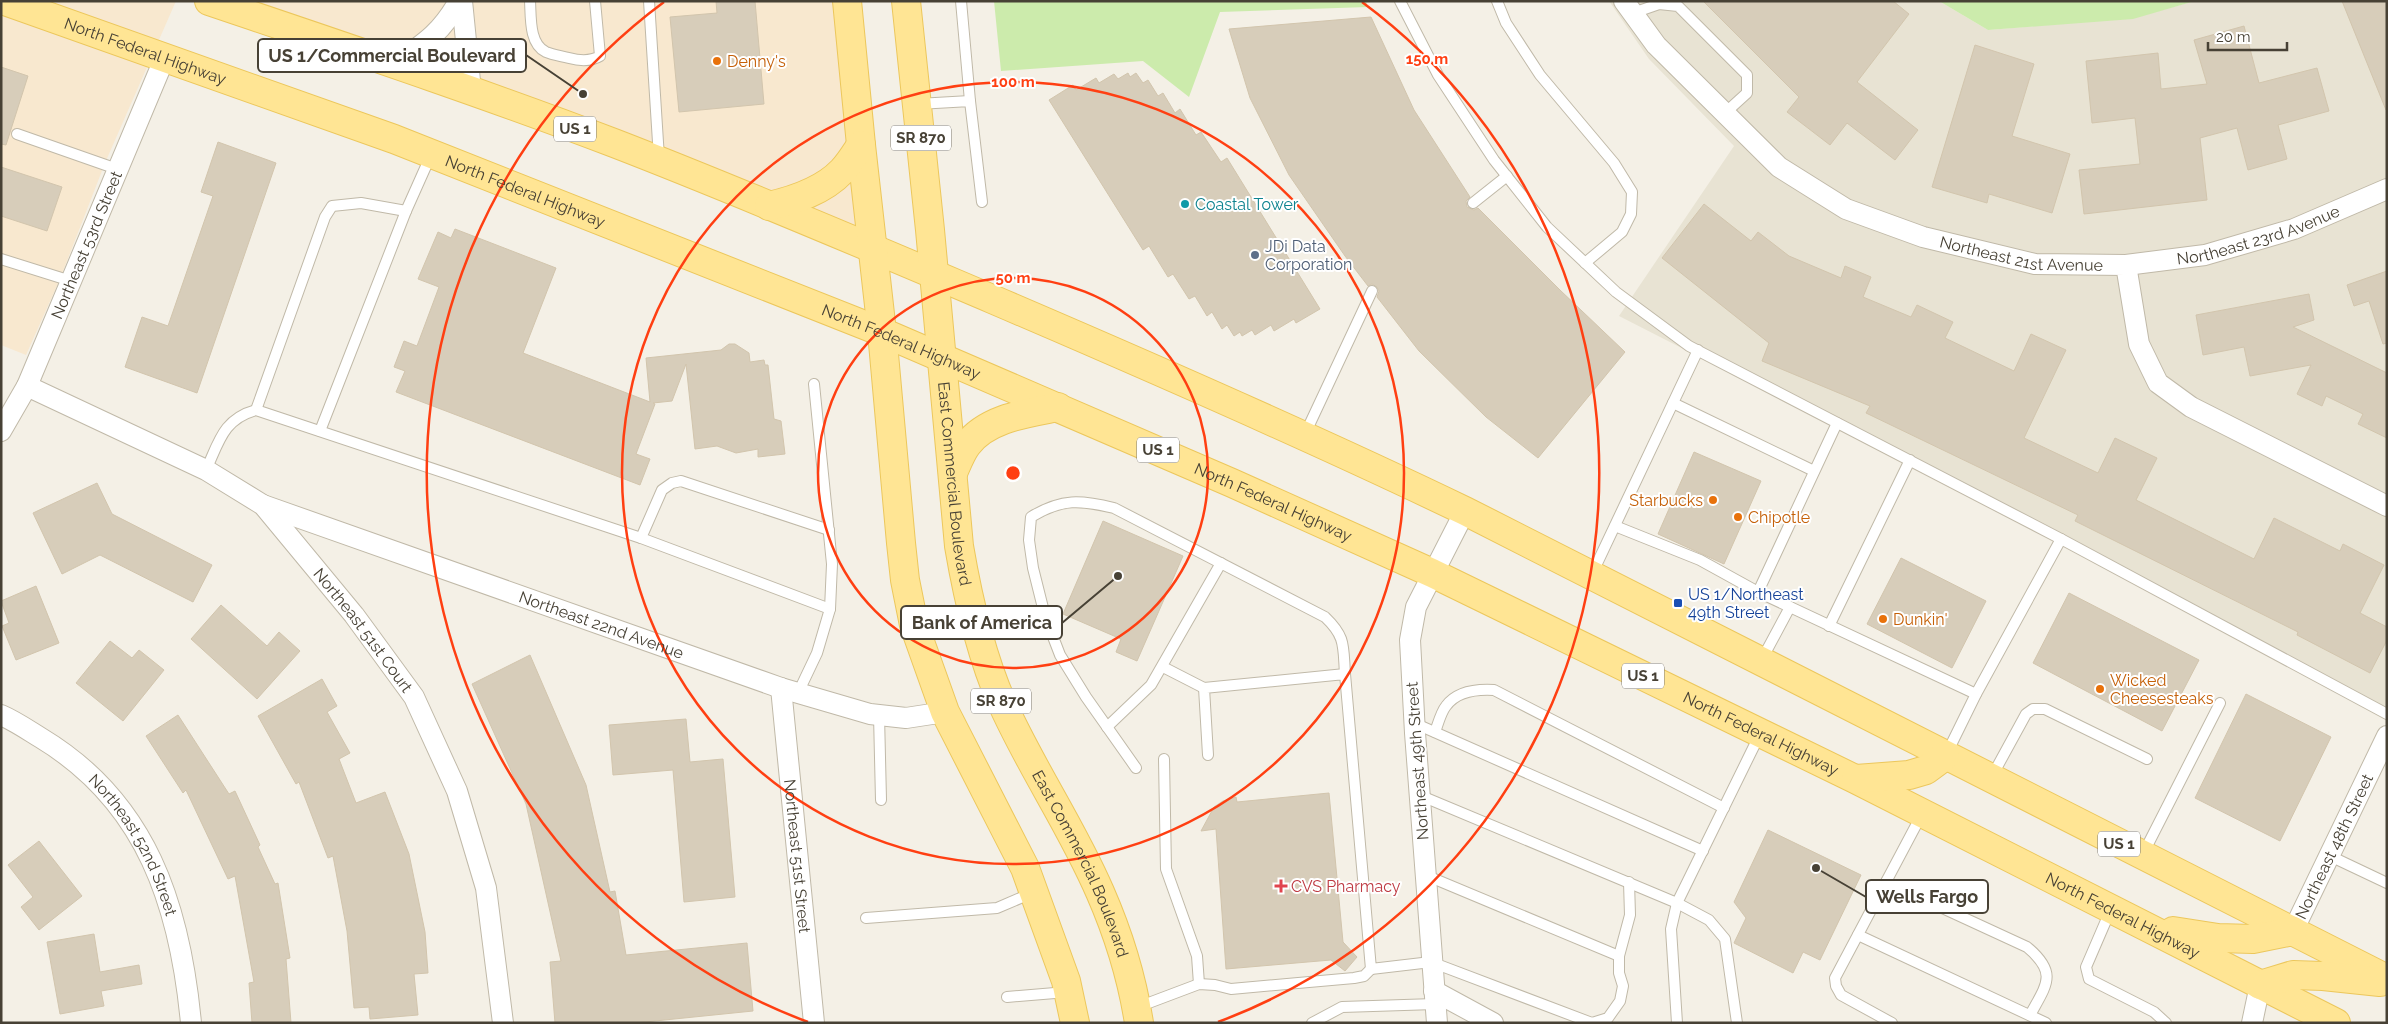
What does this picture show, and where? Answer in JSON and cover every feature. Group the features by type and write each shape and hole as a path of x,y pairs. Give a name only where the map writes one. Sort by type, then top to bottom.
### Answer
{"main road":[{"name":"North Federal Highway","path":"5,1 432,154 882,332 1058,407 1432,573 1854,779 2336,1023"},
{"name":"US 1","path":"209,1 471,91 660,162 873,247 1305,435 1465,511 2387,979"},
{"name":"SR 870","path":"847,1 882,332 905,580 914,625 945,712 1025,868 1066,981 1075,1023"},
{"name":"East Commercial Boulevard","path":"906,1 960,546 967,592 981,647 1002,702 1100,891 1122,951 1138,1015"},
{"path":"769,206 796,200 819,188 842,172 861,146"},
{"path":"953,473 967,445 989,427 1018,414 1058,407"},
{"path":"1854,779 1908,775 1926,770 1945,756"},
{"path":"2149,928 2218,938 2253,939 2293,931"},
{"path":"2260,985 2293,975 2323,976 2387,983"}],"street":[{"path":"395,64 433,37 447,23 461,1"},
{"path":"461,1 471,91"},
{"name":"Northeast 21st Avenue","path":"1628,7 1656,45 1779,167 1846,209 1924,237 2035,264 2126,265 2139,344 2158,383 2191,407 2387,506"},
{"name":"Northeast 53rd Street","path":"1,431 27,386 165,57"},
{"name":"Northeast 23rd Avenue","path":"2126,265 2205,255 2294,229 2387,189"},
{"name":"Northeast 51st Court","path":"27,386 206,470 263,505 354,615 414,696 457,792 486,888 503,1023"},
{"name":"Northeast 22nd Avenue","path":"263,505 790,691 879,715 906,718 945,712"},
{"name":"Northeast 49th Street","path":"1435,1006 1414,723 1410,640 1416,607 1465,511"},
{"name":"Northeast 51st Street","path":"790,691 814,1023"},
{"name":"Northeast 52nd Street","path":"1,715 64,752 106,790 139,832 166,891 186,976 191,1023"},
{"name":"Northeast 48th Street","path":"2293,931 2387,736"},
{"path":"2252,1023 2260,985"},
{"path":"1435,1006 1493,1023"}],"lane":[{"path":"530,1 532,28 537,43 545,51 578,61 592,60 600,56 595,1"},
{"path":"649,1 660,162"},
{"path":"961,1 982,202"},
{"path":"1400,1 1438,75 1507,176 1547,227 1616,292 1698,350 2061,539 2387,714"},
{"path":"1497,1 1506,23 1540,75 1614,162 1632,192 1631,214 1622,232 1585,263"},
{"path":"1628,7 1659,4 1678,6 1747,74 1747,93 1725,113"},
{"path":"917,104 970,101"},
{"path":"17,134 117,169"},
{"path":"320,431 406,211 432,154"},
{"path":"1473,202 1507,176"},
{"path":"256,410 325,217 332,206 361,203 406,211"},
{"path":"1,259 71,281"},
{"path":"1305,435 1372,292"},
{"path":"1592,575 1698,350"},
{"path":"790,691 817,653 830,610 832,564 814,384"},
{"path":"1673,403 1814,471"},
{"path":"206,470 226,426 241,414 256,410 641,538 830,610"},
{"path":"1758,592 1837,423"},
{"path":"1830,626 1910,460"},
{"path":"641,538 662,490 672,483 681,481 829,530"},
{"path":"1136,768 1086,697 1060,655 1045,616 1028,540 1031,517 1063,502 1084,501 1114,508 1325,617 1339,630 1343,644 1371,969"},
{"path":"1616,526 1700,560 1758,592 1976,694"},
{"path":"1945,756 1976,694 2061,539"},
{"path":"1107,727 1151,685 1221,563"},
{"path":"1761,662 1790,607"},
{"path":"1163,667 1204,688 1345,674"},
{"path":"1204,688 1208,755"},
{"path":"1435,732 1445,706 1456,698 1469,691 1480,689 1494,690 1724,808"},
{"path":"2142,855 2220,703"},
{"path":"1991,779 2026,714 2033,709 2045,709 2147,759"},
{"path":"879,715 881,800"},
{"path":"1414,723 1703,851"},
{"path":"1677,1023 1671,929 1677,903 1760,733"},
{"path":"1164,759 1166,869 1198,956 1199,984"},
{"path":"1419,795 1629,882 1677,903 1709,920 1725,939 1737,1023"},
{"path":"1892,1023 1840,995 1836,986 1836,978 1922,813"},
{"path":"2330,856 2387,883"},
{"path":"1425,875 1619,956"},
{"path":"1138,1015 1199,984 1231,989 1354,978 1364,976 1371,969 1431,962 1592,1023 1608,1018 1620,1001 1623,986 1619,973 1619,956 1630,915 1629,882"},
{"path":"1886,882 2027,947 2041,959 2047,969 2048,983 2030,1015"},
{"path":"866,918 998,908 1033,892"},
{"path":"2112,909 2086,967 2089,979 2154,1012 2166,1023"},
{"path":"1858,935 2046,1023"},
{"path":"1007,997 1068,992"},
{"path":"1312,1023 1342,1007 1435,1006"}],"shaded area":[{"path":"1,1 176,1 105,163 60,279 26,355 1,345"},
{"path":"210,1 848,1 873,251"},
{"path":"1609,1 1939,1 1988,30 2133,18 2195,1 2387,1 2387,708 1619,316 1734,146 1649,59"}],"green space":[{"path":"994,1 1366,1 1368,7 1220,12 1189,97 1143,61 1001,71"},
{"path":"1939,1 2195,1 2133,19 1988,30"}],"building":[{"name":"Denny's","path":"716,1 755,1 764,104 679,112 670,17 717,13"},
{"path":"1703,1 1893,1 1909,14 1857,82 1918,130 1895,160 1847,123 1830,145 1787,112 1799,97"},
{"path":"2342,1 2387,1 2387,110 2386,110"},
{"path":"1371,17 1414,110 1470,197 1466,201 1467,207 1474,210 1478,208 1625,352 1538,458 1486,417 1419,351 1377,297 1379,291 1377,287 1372,284 1368,286 1345,256 1289,175 1250,98 1229,29"},
{"path":"2244,26 2259,83 2317,68 2329,111 2278,125 2287,159 2248,170 2237,128 2200,138 2207,200 2084,214 2079,170 2140,164 2135,118 2092,123 2086,61 2158,53 2161,89 2207,84 2194,40"},
{"path":"1975,45 2034,64 2012,136 2070,154 2052,213 1989,194 1987,203 1932,187"},
{"path":"1,67 28,76 6,145 1,144"},
{"name":"Coastal Tower","path":"1128,73 1130,77 1136,73 1143,83 1148,80 1158,96 1163,93 1175,113 1180,109 1196,135 1201,132 1221,162 1227,158 1320,309 1296,323 1294,319 1274,331 1271,325 1255,335 1252,330 1242,336 1240,332 1234,336 1227,325 1222,329 1212,312 1207,316 1195,296 1189,299 1173,274 1168,277 1149,246 1143,250 1049,100 1073,85 1076,90 1096,78 1099,83 1114,74 1118,79"},
{"path":"218,142 276,163 197,393 125,367 142,317 168,326 213,196 201,192"},
{"path":"1,167 62,187 47,231 1,216"},
{"path":"1704,204 1751,241 1758,232 1789,256 1841,278 1845,266 1871,277 1863,297 1911,317 1917,305 1953,322 1945,338 2014,371 2031,334 2066,350 2024,438 2098,473 2115,438 2157,458 2136,500 2254,559 2274,518 2340,551 2343,544 2384,565 2360,613 2387,627 2387,640 2370,673 2297,635 2298,632 2075,521 2078,515 1866,413 1870,406 1762,361 1769,343 1662,258"},
{"path":"455,229 556,268 523,353 650,402 646,358 721,350 729,344 735,344 749,353 750,362 764,360 765,365 768,365 774,419 781,421 785,454 758,457 758,449 736,453 717,446 695,449 686,364 672,401 653,403 655,404 636,454 650,459 640,485 396,392 405,371 394,367 404,341 417,346 439,287 418,279 438,232 451,238"},
{"path":"2387,271 2387,343 2383,344 2369,301 2354,306 2347,285"},
{"path":"2309,294 2314,320 2293,327 2387,373 2387,438 2358,424 2363,414 2326,396 2322,406 2297,394 2311,365 2250,376 2244,347 2203,355 2196,315"},
{"path":"1694,452 1761,481 1724,564 1658,534"},
{"path":"97,483 112,514 212,565 193,602 100,555 62,574 33,513"},
{"path":"1103,521 1183,556 1137,661 1116,652 1121,639 1063,614"},
{"path":"1901,558 1986,601 1952,668 1867,624"},
{"path":"36,586 59,643 16,660 2,626 9,623 1,601"},
{"path":"2069,593 2199,660 2162,731 2033,663"},
{"path":"221,605 267,646 279,632 300,651 257,699 191,639"},
{"path":"110,641 132,658 139,650 164,670 123,721 76,683"},
{"path":"530,655 586,785 610,892 615,891 626,955 747,943 753,1011 635,1023 555,1023 550,962 561,961 526,804 472,684"},
{"path":"322,679 337,706 327,712 350,753 339,759 356,803 385,792 409,854 425,932 428,973 414,974 418,1015 370,1019 369,1007 354,1008 347,931 333,856 328,858 299,782 296,784 258,716"},
{"path":"2246,694 2331,737 2280,841 2195,798"},
{"path":"178,715 229,794 235,791 260,845 258,847 275,884 278,883 290,958 286,959 291,1023 252,1023 249,983 254,982 235,876 228,879 186,790 183,793 146,736"},
{"path":"686,719 690,762 723,759 735,897 684,902 673,770 613,775 609,725"},
{"name":"CVS Pharmacy","path":"1329,793 1343,942 1357,957 1345,971 1331,960 1226,969 1216,829 1201,831 1214,807 1223,801 1236,797 1237,802"},
{"path":"1768,830 1861,875 1820,960 1803,952 1793,973 1734,943 1746,918 1734,902"},
{"path":"39,841 82,896 39,930 21,907 33,897 8,865"},
{"path":"94,934 100,972 139,965 142,984 101,991 104,1006 60,1014 47,942"}],"place":[{"name":"Denny's","path":"717,61"},
{"name":"US 1/Commercial Boulevard","path":"583,94"},
{"name":"Coastal Tower","path":"1185,204"},
{"name":"JDi Data Corporation","path":"1255,255"},
{"name":"Starbucks","path":"1713,500"},
{"name":"Chipotle","path":"1738,517"},
{"name":"Bank of America","path":"1118,576"},
{"name":"US 1/Northeast 49th Street","path":"1678,603"},
{"name":"Dunkin'","path":"1883,619"},
{"name":"Wicked Cheesesteaks","path":"2100,689"},
{"name":"Wells Fargo","path":"1816,868"},
{"name":"CVS Pharmacy","path":"1281,886"}]}
